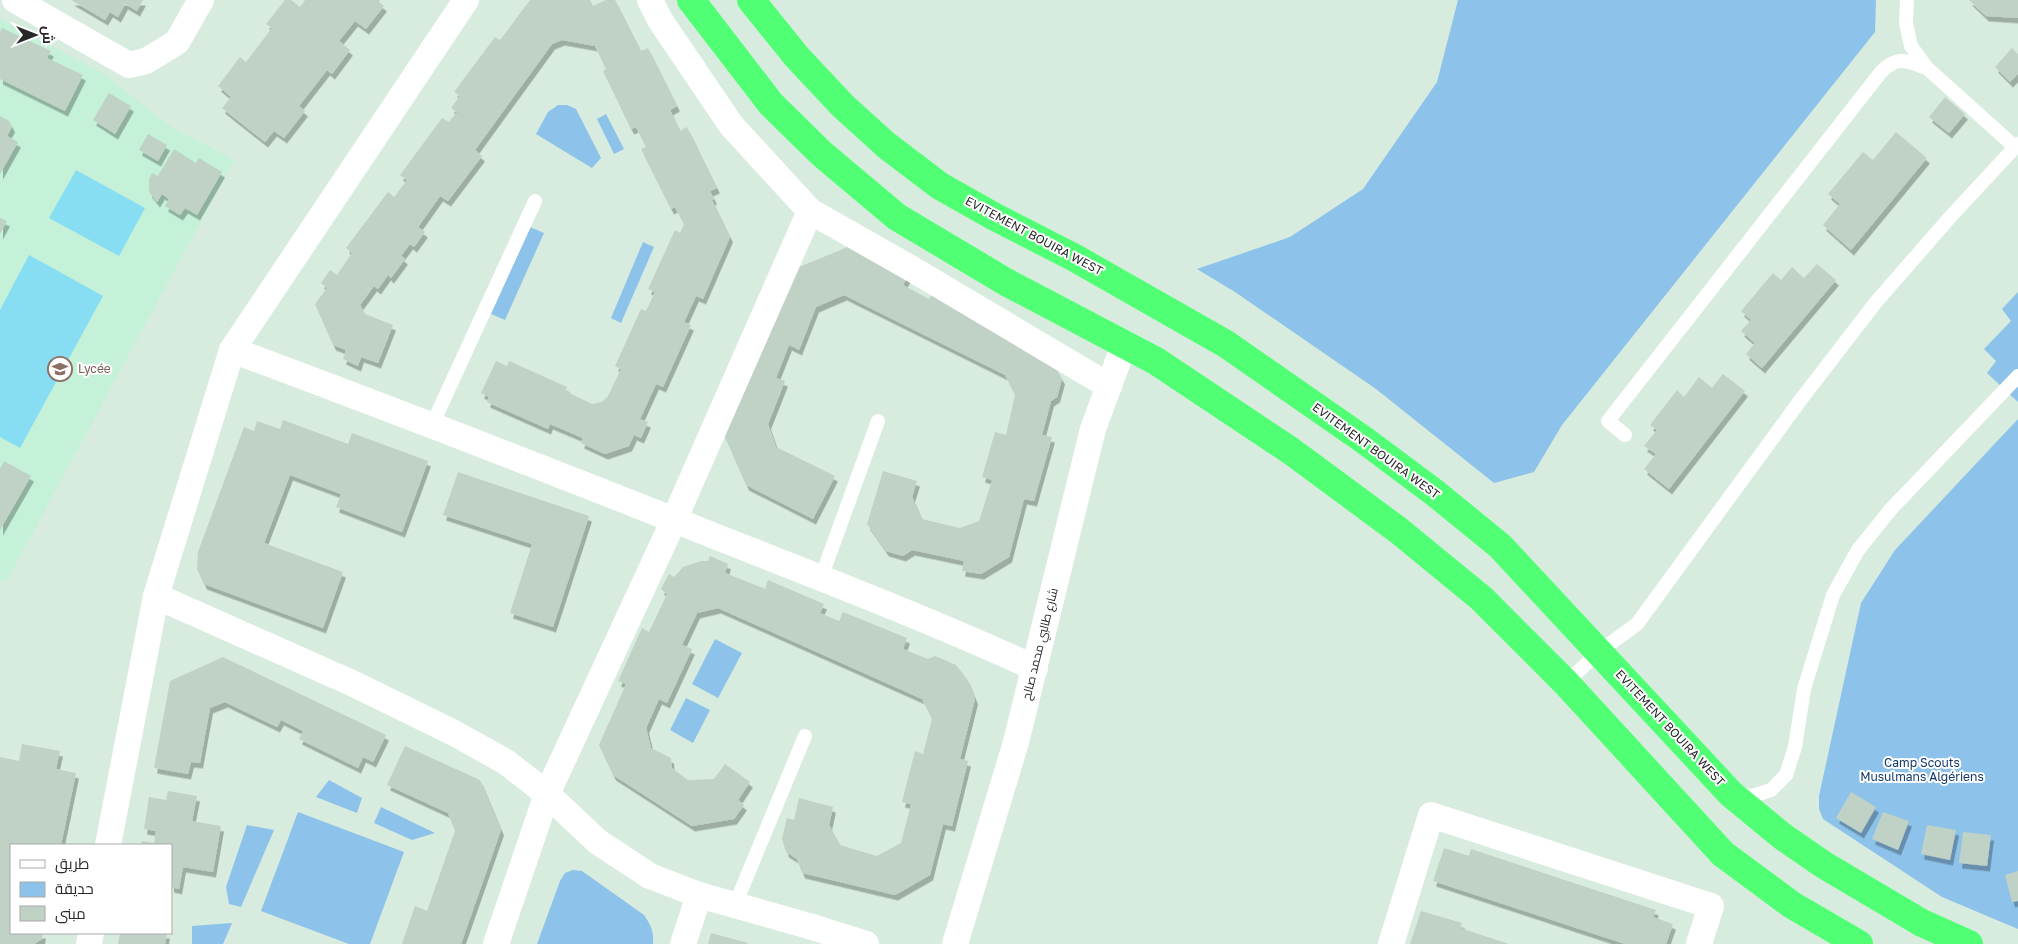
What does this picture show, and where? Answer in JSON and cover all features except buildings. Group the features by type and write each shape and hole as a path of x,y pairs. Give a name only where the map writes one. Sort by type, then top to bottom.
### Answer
{"highway":[{"path":"691,0 771,104 822,154 897,217 1006,282 1156,361 1291,451 1398,530 1482,598 1566,683 1723,854 1792,905 1859,944"},
{"name":"EVITEMENT BOUIRA WEST","path":"751,0 797,57 843,106 940,186 1075,258 1226,344 1364,440 1435,493 1500,546 1600,651 1731,794 1782,836 1824,865 1922,923 1969,944"}],"street":[{"path":"15,0 129,65 146,61 177,42 201,0"},
{"path":"108,844 156,596 232,350 466,0"},
{"path":"650,0 660,20 731,124 810,211 921,274 1109,386"},
{"path":"496,944 547,794 674,520 810,211"},
{"name":"شارع طالبي محمد صالح","path":"955,944 1016,742 1093,429 1124,345"},
{"path":"232,350 432,425 821,578 1035,668"},
{"path":"156,596 354,684 454,732 506,762 547,794 605,847 650,876 698,895 851,942"},
{"path":"1391,944 1431,815 1711,906 1699,944"},
{"path":"683,944 698,895"}],"lane":[{"path":"1566,683 1600,651 1637,624 1799,402 1876,302 1952,214 2016,146 1927,68 1911,46 1906,23 1906,0"},
{"path":"1625,436 1608,421 1881,72 1891,62 1905,61 1927,68"},
{"path":"432,425 535,201"},
{"path":"1731,794 1752,796 1772,790 1786,776 1795,747 1804,689 1833,595 1858,550 1891,509 2018,376"},
{"path":"821,578 878,421"},
{"path":"735,905 805,736"}],"shaded area":[{"name":"Lycée","path":"0,19 104,74 170,126 234,160 6,582 0,579"},
{"path":"76,170 145,208 119,256 49,218"},
{"path":"29,255 103,296 20,448 0,437 0,310"}],"green space":[{"path":"1458,0 1876,0 1875,32 1562,425 1534,472 1494,483 1376,389 1235,292 1197,269 1290,237 1363,189 1437,82"},
{"path":"558,105 567,105 576,109 601,158 592,168 536,134 548,112"},
{"path":"606,114 624,149 614,154 597,119"},
{"path":"530,227 544,233 505,320 491,314"},
{"path":"643,242 654,247 621,323 611,318"},
{"path":"2018,292 2018,402 1987,373 1996,361 1984,349 2011,321 2002,309"},
{"name":"Camp Scouts Musulmans Algériens","path":"2018,419 2018,929 1942,897 1823,819 1819,809 1819,796 1861,603 1895,550"},
{"path":"715,639 742,653 718,698 692,684"},
{"path":"686,698 710,710 693,743 670,730"},
{"path":"329,780 362,798 357,813 316,797"},
{"path":"381,807 435,833 412,840 374,823"},
{"path":"298,812 404,852 370,944 349,944 261,911"},
{"path":"247,825 274,830 241,907 229,904 226,887"},
{"path":"573,870 582,871 644,915 651,929 653,944 537,944 560,881 565,873"},
{"path":"232,923 223,944 192,944 192,926"}],"place":[{"name":"Lycée","path":"60,369"}]}
